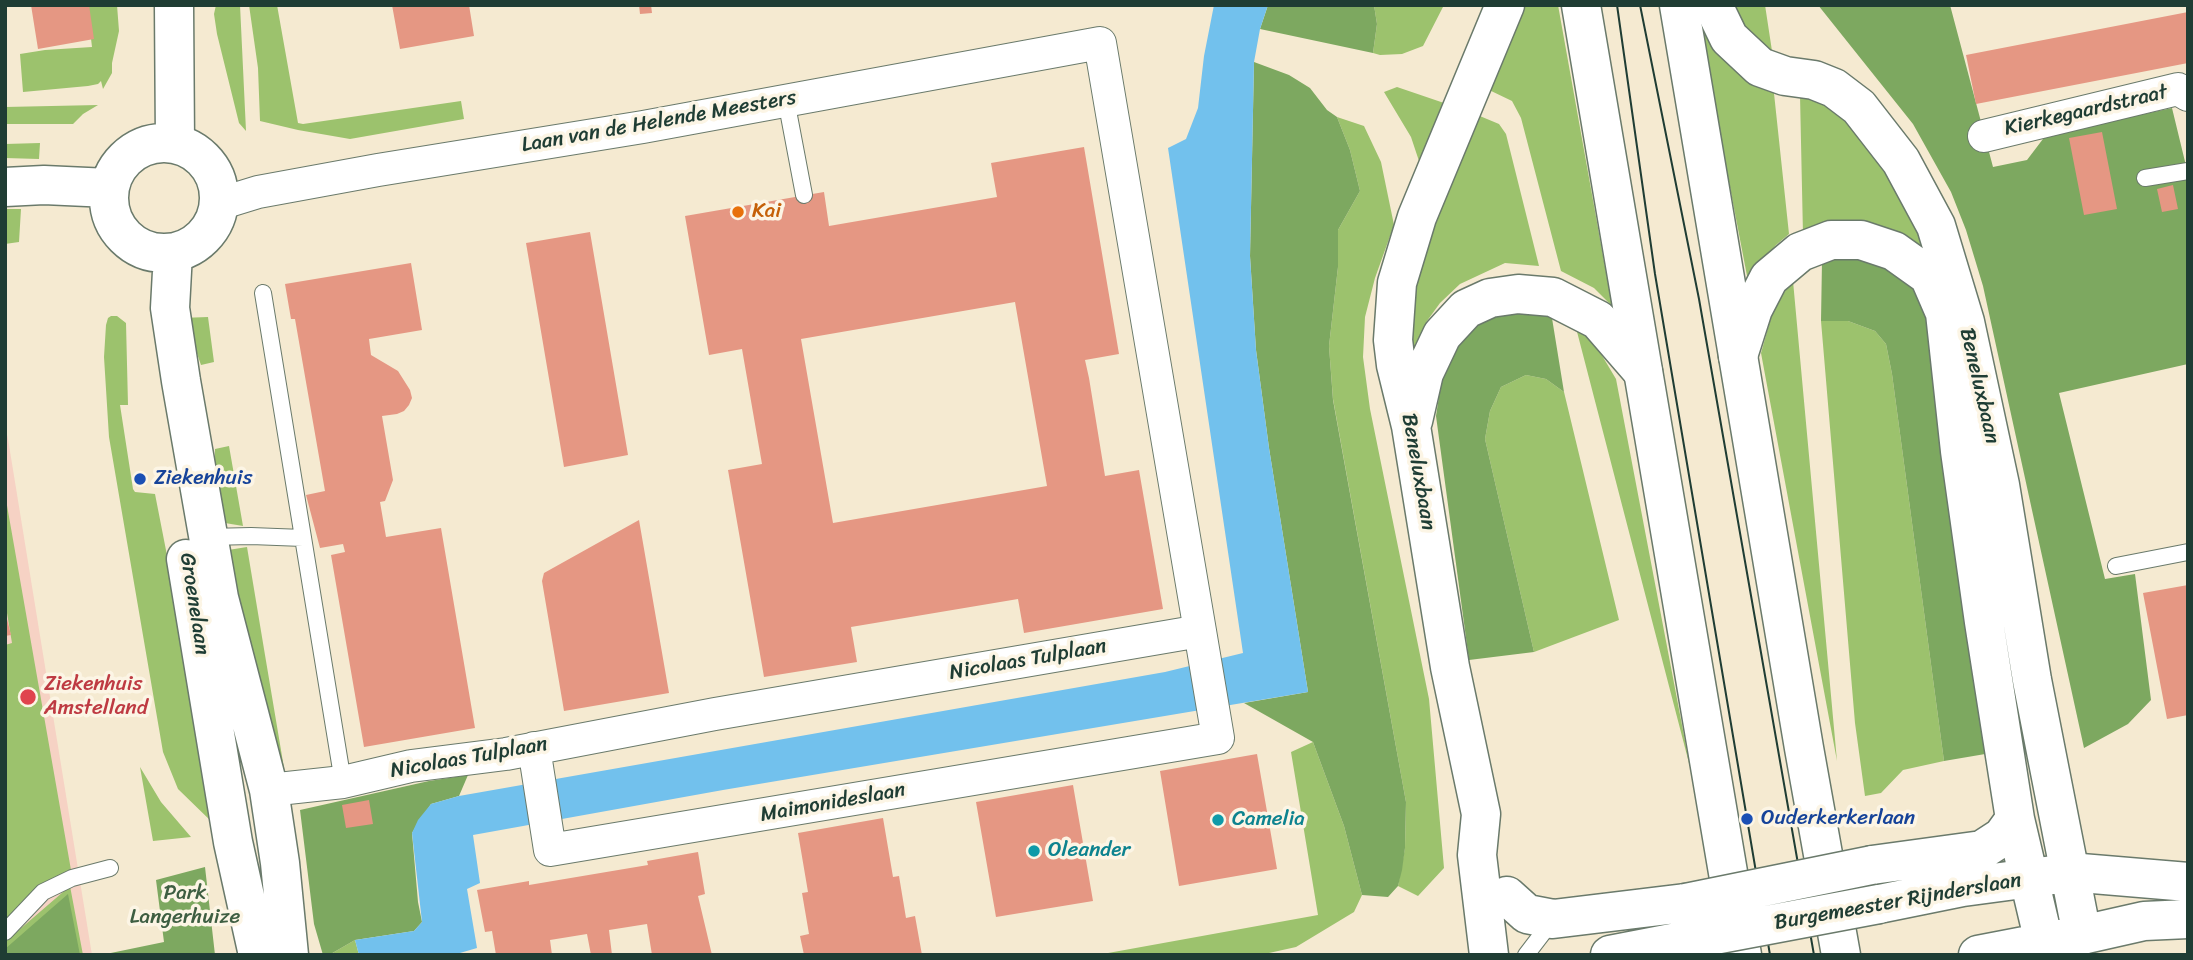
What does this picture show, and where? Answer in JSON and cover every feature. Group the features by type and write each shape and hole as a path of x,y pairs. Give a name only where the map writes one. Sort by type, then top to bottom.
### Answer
{"main road":[{"path":"174,5 176,144"},
{"name":"Beneluxbaan","path":"1489,955 1477,855 1481,814 1450,667 1411,426 1396,365 1393,340 1397,283 1417,217 1506,5"},
{"path":"1581,5 1742,955"},
{"path":"1679,5 1804,748 1842,955"},
{"name":"Beneluxbaan","path":"1713,5 1730,38 1760,67 1785,76 1814,80 1834,88 1859,107 1901,161 1936,226 1965,322 1987,420 2032,680 2083,945"},
{"path":"153,143 176,144 194,152 209,166 218,184 219,204 214,222 205,237 190,247 161,253 130,243 116,228 108,208 109,188 117,167 133,152 153,143"},
{"path":"5,187 44,185 109,188"},
{"path":"1738,356 1753,309 1769,278 1800,252 1831,240 1861,240 1894,251 1929,276 1945,313 1960,451 1984,622 2038,951"},
{"name":"Groenelaan","path":"161,253 219,598 269,790 280,863 289,955"},
{"name":"Groenelaan","path":"161,253 146,334 233,842 258,955"},
{"path":"1411,426 1424,373 1442,335 1466,309 1490,298 1518,294 1553,298 1598,320 1643,372"},
{"path":"1481,814 1498,850 1515,955"},
{"path":"1507,896 1527,914 1553,919 1685,903 1872,865 1982,850 2001,836 2015,819"},
{"path":"1982,850 2028,878"},
{"name":"Burgemeester Rijnderslaan","path":"1610,955 1963,887 2069,872 2188,882"},
{"path":"1978,955 2083,945 2144,921 2188,919"}],"street":[{"name":"Laan van de Helende Meesters","path":"219,204 258,192 643,127 1100,43 1202,643"},
{"name":"Kierkegaardstraat","path":"1984,136 2178,89 2188,95"},
{"name":"Maimonideslaan","path":"536,759 550,850 1215,727 1202,643"},
{"name":"Nicolaas Tulplaan","path":"269,790 342,782 411,766 506,754 536,759 715,714 1202,643"}],"lane":[{"path":"786,100 804,195"},
{"path":"2145,178 2188,171"},
{"path":"263,293 342,782"},
{"name":"Groenelaan","path":"208,537 303,538"},
{"path":"2116,566 2188,552"},
{"path":"5,932 43,892 72,878 110,868"},
{"path":"1526,955 1553,919"}],"shaded area":[{"name":"Ziekenhuis Amstelland","path":"5,426 8,439 92,955 5,955"}],"green space":[{"path":"87,5 117,5 119,31 112,73 103,89 101,81 88,86 23,92 20,54 92,47"},
{"path":"216,5 240,5 246,131 239,123 217,34 214,14"},
{"path":"249,5 277,5 298,123 461,101 464,119 350,139 260,121 258,68"},
{"path":"1268,5 1374,5 1377,24 1373,53 1260,29"},
{"path":"1374,5 1444,5 1423,46 1402,54 1380,55 1373,53 1377,24"},
{"path":"1521,5 1558,5 1612,306 1594,288 1561,271 1521,118 1512,101 1487,89"},
{"path":"1695,5 1773,84 1789,234 1776,245 1748,281"},
{"path":"1726,5 1765,5 1772,51 1755,43"},
{"path":"1818,5 1950,5 1993,167 2027,160 2046,135 2172,108 2188,174 2188,364 2059,393 2105,579 2135,574 2151,700 2128,724 2084,748 1983,286 1966,230 1951,192 1913,124"},
{"path":"1254,62 1289,75 1310,88 1327,110 1337,117 1350,150 1360,191 1338,230 1338,267 1329,346 1333,400 1406,802 1402,870 1398,886 1388,897 1362,895 1344,826 1313,742 1244,703 1308,692 1256,350 1250,256"},
{"path":"1397,87 1444,103 1419,161 1411,137 1384,92"},
{"path":"1800,95 1842,106 1885,159 1937,267 1803,235"},
{"path":"98,105 73,124 5,124 5,107"},
{"path":"1475,114 1499,124 1506,134 1539,266 1505,263 1460,284 1440,303 1427,321 1412,351 1409,337 1422,241"},
{"path":"1337,117 1364,126 1381,162 1394,225 1375,278 1365,317 1363,357 1370,409 1429,699 1444,868 1418,896 1398,886 1405,848 1406,802 1333,399 1329,346 1338,267 1338,230 1360,191 1350,150"},
{"path":"40,143 39,159 5,158 5,144"},
{"path":"5,209 21,209 19,242 5,244"},
{"path":"1855,251 1901,270 1936,317 1997,752 1944,761 1886,344 1875,331 1848,321 1821,321 1822,261"},
{"path":"1793,281 1837,761 1761,353 1772,314"},
{"path":"1499,309 1551,312 1564,392 1546,379 1526,375 1501,387 1490,411 1485,439 1534,652 1469,660 1436,416 1442,377 1457,347 1476,323"},
{"path":"111,316 117,316 126,323 128,405 120,405 133,489 135,492 155,494 190,673 215,825 178,789 163,752 109,437 104,357 106,325"},
{"path":"208,317 214,362 201,365 191,336 181,318"},
{"path":"1821,321 1848,321 1875,331 1886,344 1944,761 1903,770 1881,793 1865,796 1855,723"},
{"path":"1575,324 1588,332 1616,379 1690,767"},
{"path":"1526,375 1546,379 1564,392 1619,620 1534,652 1485,439 1490,411 1501,387"},
{"path":"229,446 243,526 219,522 214,503 215,449"},
{"path":"5,494 71,870 47,882 5,925 5,645 12,643 5,601"},
{"path":"247,547 284,768 275,769 222,551"},
{"path":"1313,742 1344,826 1362,895 1354,912 1296,947 1260,955 1097,955 1318,915 1291,752"},
{"path":"140,767 161,802 191,837 153,841"},
{"path":"468,775 459,796 431,804 412,833 422,922 414,931 355,940 329,955 323,955 314,924 300,810"},
{"name":"Park Langerhuize","path":"205,867 215,955 101,955 164,942 156,880"},
{"name":"Park Langerhuize","path":"70,886 83,955 5,955 5,942"},
{"name":"Park Langerhuize","path":"68,894 80,955 5,955 5,949"},
{"path":"355,940 359,955 329,955"}],"water":[{"path":"1214,5 1268,5 1254,62 1250,256 1256,350 1269,448 1308,692 723,790 473,835 480,883 467,889 477,948 453,955 359,955 355,940 414,931 422,922 412,833 418,820 431,804 459,796 1165,672 1243,653 1168,148 1186,139 1198,108"}],"building":[{"path":"31,5 89,5 94,39 38,49"},
{"path":"392,5 469,5 474,36 400,49"},
{"path":"639,5 651,5 652,13 640,14"},
{"path":"2188,12 2188,63 1976,104 1966,55"},
{"path":"2102,132 2117,209 2084,215 2069,138"},
{"path":"1084,147 1119,354 1085,360 1105,476 1139,470 1163,609 1024,633 1018,599 851,627 857,662 764,677 728,470 762,464 742,349 709,355 685,216 824,192 829,226 997,197 991,163","holes":["1015,302 1047,486 833,523 801,339"]},
{"path":"2173,185 2178,209 2162,212 2157,189"},
{"path":"590,232 628,455 564,467 526,243"},
{"path":"411,263 422,330 369,339 371,355 398,371 412,398 404,411 382,416 393,480 385,501 380,502 386,537 441,528 475,728 364,747 331,555 345,552 343,544 320,548 306,495 325,491 295,319 291,319 285,284"},
{"path":"639,520 669,693 564,711 542,581 544,573"},
{"path":"2188,585 2188,715 2167,719 2143,593"},
{"path":"5,611 11,635 5,636"},
{"name":"Camelia","path":"1257,754 1277,869 1179,886 1160,771"},
{"name":"Oleander","path":"1073,785 1093,901 996,917 976,802"},
{"path":"369,800 373,824 346,828 342,805"},
{"path":"883,818 893,877 899,876 906,918 915,916 922,955 804,955 800,936 809,934 802,893 808,892 798,833"},
{"path":"698,852 705,894 698,896 712,955 652,955 647,924 609,930 612,955 591,955 587,934 550,940 552,955 496,955 492,931 485,932 477,890 529,881 529,885 648,865 647,861"}],"tram line":[{"path":"1617,5 1655,274 1770,955"},
{"path":"1640,5 1699,299 1814,955"}],"place":[{"name":"Kai","path":"738,212"},
{"name":"Ziekenhuis","path":"140,479"},
{"name":"Ziekenhuis Amstelland","path":"28,697"},
{"name":"Ouderkerkerlaan","path":"1747,819"},
{"name":"Camelia","path":"1218,820"},
{"name":"Oleander","path":"1034,851"}]}
